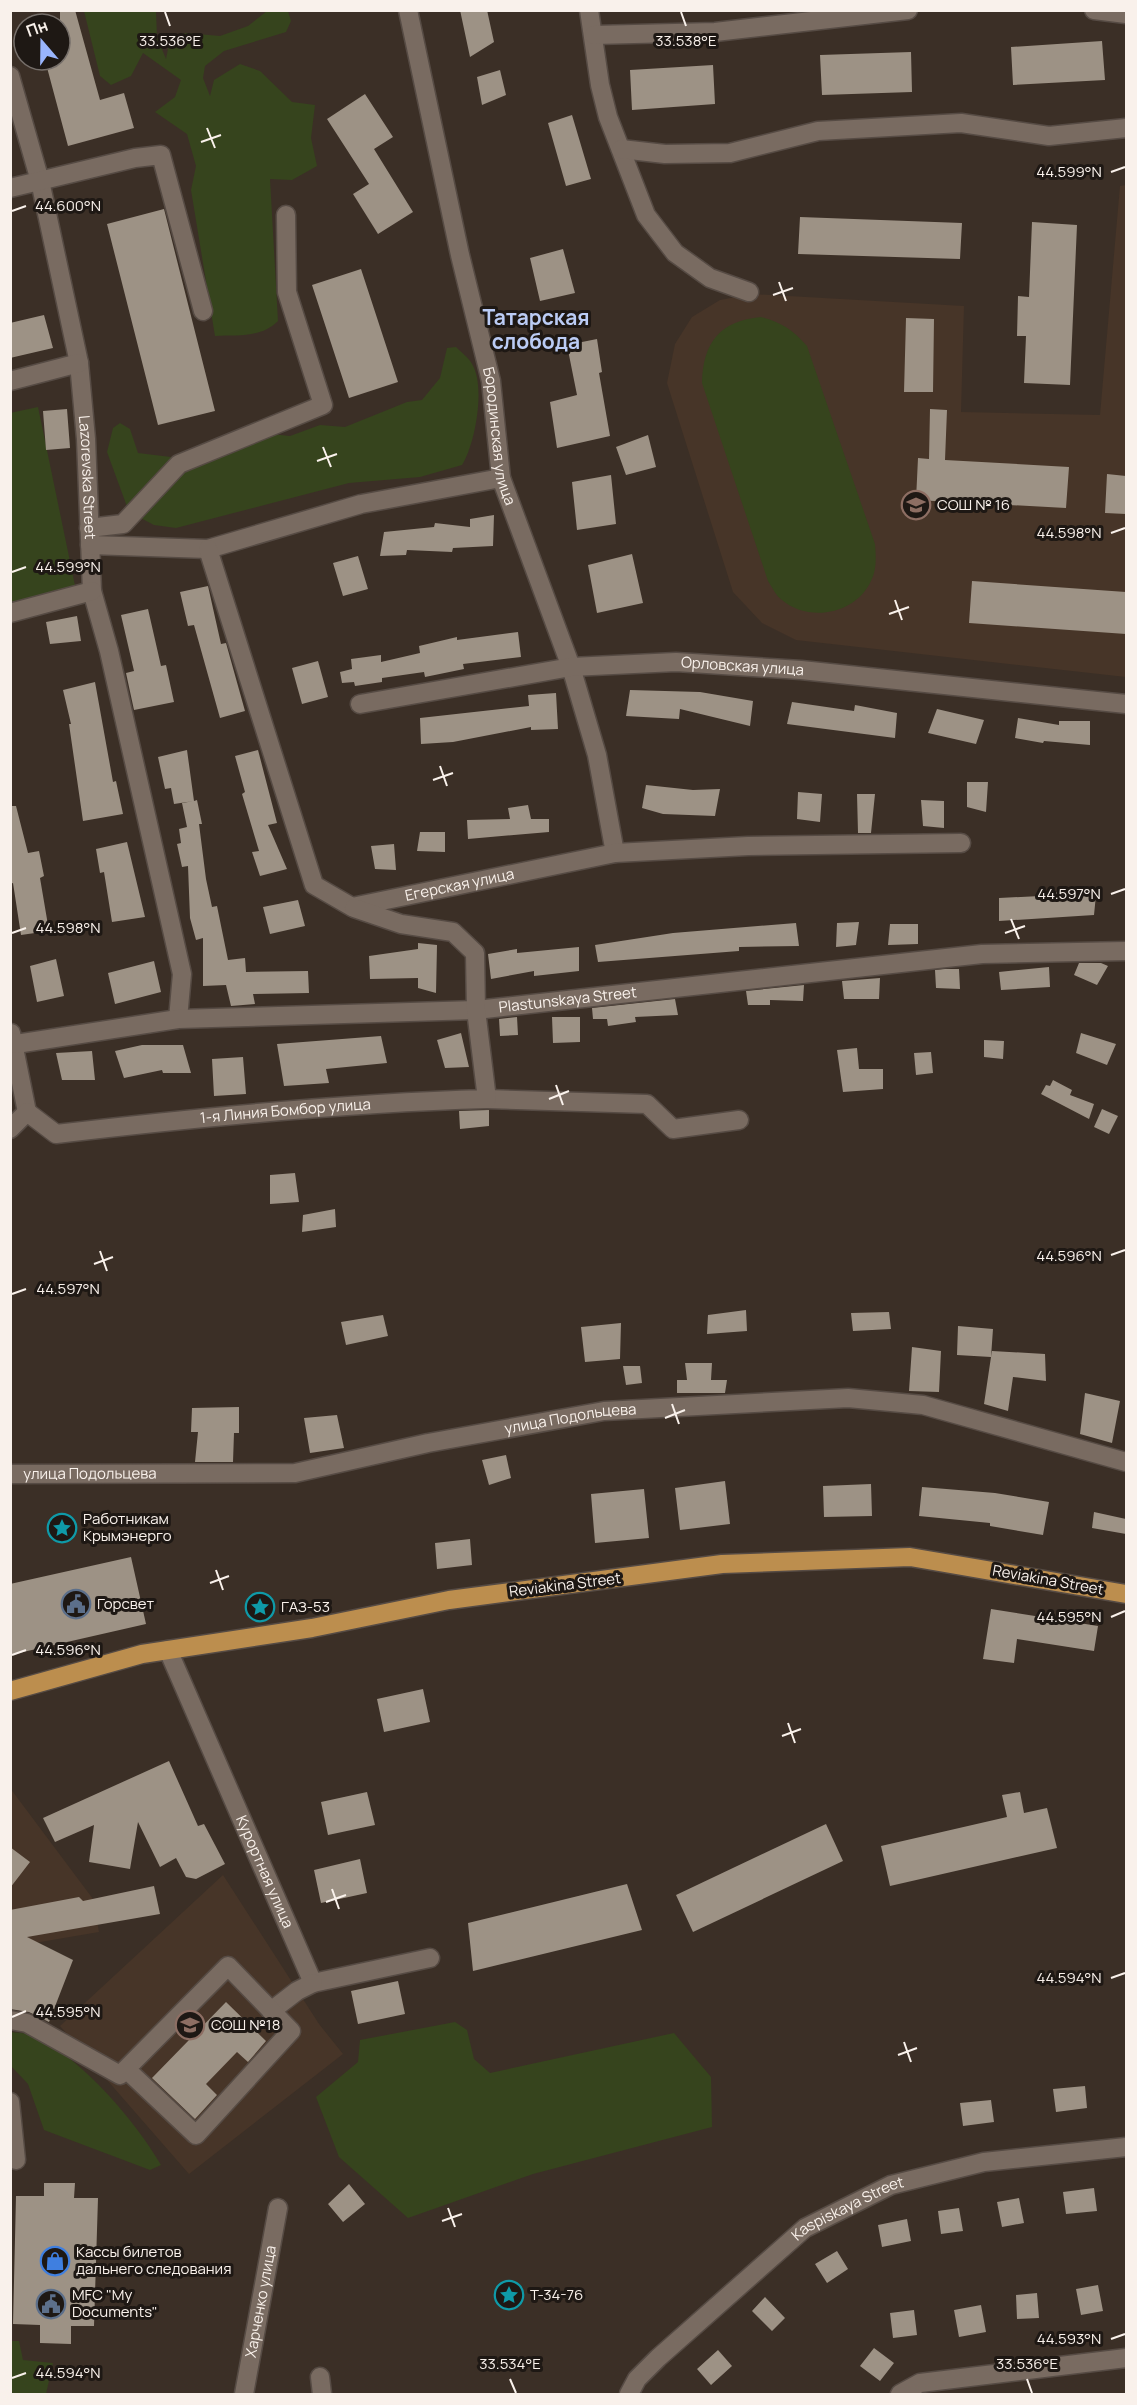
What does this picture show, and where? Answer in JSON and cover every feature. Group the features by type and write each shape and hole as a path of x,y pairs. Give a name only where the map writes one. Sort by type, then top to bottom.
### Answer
{"main road":[{"name":"Reviakina Street","path":"10,1691 142,1654 312,1628 449,1600 722,1564 910,1557 1126,1594"}],"street":[{"name":"Бородинская улица","path":"408,10 460,255 491,381 501,478 571,667 597,755 615,853"},
{"path":"589,10 600,85 608,117 630,180 646,214 675,253 710,278 749,292"},
{"path":"594,35 715,32 908,10"},
{"path":"1094,10 1126,14"},
{"name":"Lazorevska Street","path":"10,76 40,180 79,363 86,440 92,591 109,651 182,974 178,1018"},
{"path":"621,149 665,154 730,153 818,131 961,123 1049,136 1126,128"},
{"path":"10,188 135,158 161,155 203,311"},
{"path":"90,537 123,524 179,464 323,405 287,292 286,215"},
{"path":"10,381 79,363"},
{"path":"90,537 208,549 361,504 501,478"},
{"path":"208,549 314,885 352,908 400,924 453,932 475,953 476,1010 487,1098"},
{"path":"10,613 92,591"},
{"name":"Орловская улица","path":"360,704 571,667 687,663 801,670 1126,704"},
{"name":"Егерская улица","path":"352,908 615,853 748,846 961,843"},
{"name":"Plastunskaya Street","path":"11,1038 16,1044 178,1018 476,1010 982,954 1126,951"},
{"path":"10,1130 27,1112 11,1038"},
{"name":"1-я Линия Бомбор улица","path":"27,1112 56,1134 216,1115 376,1102 487,1098 647,1104 673,1129 739,1120"},
{"name":"улица Подольцева","path":"10,1474 295,1473 428,1443 604,1411 848,1398 922,1405 1126,1462"},
{"name":"Курортная улица","path":"168,1650 313,1983"},
{"path":"272,2011 297,1991 313,1983 430,1958"},
{"path":"10,2020 27,2023 120,2075 228,1966 291,2031 196,2135 126,2069"},
{"path":"10,2102 16,2160"},
{"name":"Kaspiskaya Street","path":"629,2394 637,2379 658,2358 805,2228 891,2185 984,2162 1126,2147"},
{"name":"Харченко улица","path":"244,2394 278,2208"},
{"path":"900,2394 920,2383 1126,2358"}],"shaded area":[{"name":"СОШ № 16","path":"1126,185 1126,677 796,640 762,623 733,592 667,383 675,344 692,317 720,300 752,294 964,306 961,412 1100,415 1120,186"},
{"path":"10,1788 93,1899 99,1932 11,1947"},
{"name":"СОШ №18","path":"223,1875 319,2024 343,2054 189,2174 60,2026"}],"green space":[{"path":"84,11 156,11 157,37 166,59 170,39 186,33 220,36 248,26 267,11 288,11 291,21 286,32 224,51 205,66 203,78 210,96 214,80 240,64 260,71 292,102 315,105 311,138 317,166 292,180 270,179 278,321 271,326 257,333 215,336 191,190 196,166 187,134 155,112 175,97 181,80 143,53 131,76 111,85 100,76"},
{"path":"761,317 786,327 807,346 875,544 874,572 864,592 855,601 831,612 818,613 793,607 776,594 768,581 702,383 706,356 716,336 735,323"},
{"path":"456,347 472,364 478,386 475,430 462,465 420,477 349,483 176,528 154,525 129,512 107,452 113,428 120,423 130,429 138,453 171,457 202,453 252,432 290,436 320,425 345,427 407,402 422,400 440,378 447,348"},
{"path":"38,407 78,600 10,614 10,413"},
{"path":"455,2022 467,2030 474,2059 490,2073 674,2033 711,2077 712,2127 533,2174 408,2218 339,2157 316,2097 358,2062 360,2040"},
{"path":"10,2032 38,2037 73,2062 123,2111 161,2165 150,2170 44,2130 28,2084 11,2066"},
{"path":"11,2341 19,2341 23,2360 53,2363 46,2394 11,2394"}],"building":[{"path":"60,10 75,10 100,100 124,93 134,128 68,146 48,72 72,72 72,12 60,12"},
{"path":"460,10 487,10 494,42 470,57"},
{"path":"1102,41 1105,80 1013,85 1011,47"},
{"path":"911,52 912,92 822,95 820,55"},
{"path":"713,65 715,104 632,110 630,70"},
{"path":"500,70 506,95 482,105 477,77"},
{"path":"365,94 393,137 374,149 413,212 378,234 353,194 369,184 327,119"},
{"path":"572,115 591,179 566,186 548,123"},
{"path":"164,209 215,411 158,425 107,224"},
{"path":"800,217 962,223 960,259 798,254"},
{"path":"1032,222 1077,225 1070,385 1024,383 1026,336 1017,336 1018,296 1029,297"},
{"path":"563,249 575,293 540,301 530,258"},
{"path":"361,269 398,382 349,398 312,285"},
{"path":"44,315 53,348 10,358 10,323"},
{"path":"906,318 934,319 933,392 904,392"},
{"path":"597,339 602,372 599,373 610,436 557,448 550,402 577,395 567,345"},
{"path":"67,409 70,448 46,450 43,411"},
{"path":"930,409 947,410 945,460 1069,467 1066,508 916,500 918,458 929,459"},
{"path":"648,435 656,467 626,475 616,447"},
{"path":"1107,474 1126,476 1126,514 1105,513"},
{"path":"611,475 616,524 577,530 572,482"},
{"path":"494,515 493,546 453,548 452,552 407,550 406,555 380,556 384,532 434,527 435,523 470,527 470,519"},
{"path":"632,554 643,603 597,613 588,565"},
{"path":"358,556 368,589 343,596 333,563"},
{"path":"972,581 1126,592 1126,634 969,623"},
{"path":"208,586 221,644 226,643 245,711 220,718 194,625 188,626 180,592"},
{"path":"148,609 161,666 166,665 174,702 134,710 126,673 134,671 121,615"},
{"path":"77,616 81,641 50,644 46,622"},
{"path":"518,632 521,657 463,664 464,669 425,677 424,672 382,678 382,682 355,686 354,682 342,683 340,672 352,669 351,659 381,655 381,662 420,653 419,646 457,637 457,640"},
{"path":"318,661 328,697 302,704 292,668"},
{"path":"95,682 113,782 116,781 123,814 83,821 69,724 71,724 63,690"},
{"path":"630,690 700,692 753,701 750,726 680,709 679,719 626,716"},
{"path":"556,693 558,729 531,730 531,727 453,742 421,744 420,718 529,706 528,695"},
{"path":"792,702 854,711 855,705 897,713 895,738 787,724"},
{"path":"937,709 984,720 976,744 928,733"},
{"path":"1018,718 1059,725 1059,721 1090,721 1090,745 1044,741 1043,743 1015,738"},
{"path":"187,750 194,801 174,804 171,788 165,789 158,757"},
{"path":"258,750 277,823 268,825 287,869 260,876 252,852 259,851 242,794 245,792 235,756"},
{"path":"967,782 988,782 986,812 967,807"},
{"path":"646,785 693,790 720,789 715,816 663,814 642,808"},
{"path":"798,792 822,794 820,822 797,819"},
{"path":"857,794 875,794 871,833 858,833"},
{"path":"197,800 202,824 199,824 206,879 212,907 217,906 228,960 245,958 246,972 308,971 309,993 253,994 255,1004 231,1006 226,985 203,986 203,938 196,940 190,918 188,866 182,867 177,844 181,843 179,829 187,827 182,803"},
{"path":"921,800 944,801 944,828 923,826"},
{"path":"528,805 531,819 549,819 549,832 468,839 467,820 510,819 508,808"},
{"path":"10,806 16,806 28,853 39,851 44,876 40,878 49,931 21,935 13,883 10,884"},
{"path":"420,832 445,832 445,852 417,851"},
{"path":"127,842 145,917 112,922 104,872 100,873 96,849"},
{"path":"394,844 396,870 375,869 371,846"},
{"path":"1063,892 1063,895 1096,895 1094,915 999,921 999,898 1040,896 1040,893"},
{"path":"298,900 305,926 270,934 263,907"},
{"path":"859,922 856,945 836,947 837,923"},
{"path":"796,923 799,946 739,947 739,951 598,962 595,945 673,933"},
{"path":"890,924 918,924 918,944 888,945"},
{"path":"418,943 437,945 436,993 418,988 418,978 370,979 369,956 418,949"},
{"path":"579,947 579,971 534,976 534,971 491,979 488,954 517,949 517,953"},
{"path":"56,959 64,996 37,1002 30,966"},
{"path":"154,961 161,992 115,1004 108,973"},
{"path":"1079,963 1101,963 1108,966 1097,985 1074,975"},
{"path":"1049,967 1050,987 1001,990 999,972"},
{"path":"959,969 960,989 936,988 935,970"},
{"path":"880,978 879,999 844,999 842,981"},
{"path":"804,985 803,1001 770,1000 770,1005 748,1005 746,991"},
{"path":"675,999 678,1015 635,1017 636,1022 608,1026 607,1019 593,1019 592,1008"},
{"path":"517,1017 518,1035 500,1036 499,1019"},
{"path":"552,1017 580,1017 580,1042 553,1043"},
{"path":"461,1033 469,1067 445,1068 437,1040"},
{"path":"1081,1033 1116,1044 1107,1065 1076,1053"},
{"path":"381,1036 387,1063 326,1069 329,1083 284,1086 277,1044"},
{"path":"984,1040 1004,1041 1003,1059 984,1057"},
{"path":"142,1045 183,1045 191,1073 163,1073 162,1070 124,1078 115,1051"},
{"path":"857,1048 859,1069 883,1069 883,1089 843,1092 837,1050"},
{"path":"92,1051 95,1080 62,1080 56,1053"},
{"path":"931,1052 933,1073 916,1075 914,1053"},
{"path":"243,1057 246,1094 214,1096 212,1059"},
{"path":"1053,1080 1072,1090 1070,1095 1094,1104 1089,1119 1041,1094 1046,1085 1050,1086"},
{"path":"1102,1109 1118,1116 1109,1134 1094,1127"},
{"path":"489,1110 489,1126 460,1129 459,1111"},
{"path":"295,1173 299,1202 270,1204 270,1175"},
{"path":"335,1209 336,1227 302,1232 303,1215"},
{"path":"746,1310 747,1331 707,1334 708,1315"},
{"path":"889,1312 891,1329 853,1331 851,1313"},
{"path":"383,1315 388,1336 346,1345 341,1322"},
{"path":"621,1323 620,1359 585,1362 581,1327"},
{"path":"958,1326 993,1329 991,1357 957,1355"},
{"path":"912,1347 941,1351 939,1392 909,1391"},
{"path":"992,1351 1045,1354 1046,1381 1013,1377 1008,1411 984,1404"},
{"path":"685,1363 712,1363 711,1380 727,1380 725,1393 677,1393 677,1380 687,1380"},
{"path":"623,1366 640,1366 642,1383 626,1385"},
{"path":"1085,1393 1120,1401 1112,1443 1080,1434"},
{"path":"239,1407 239,1433 234,1433 233,1462 195,1462 198,1432 191,1432 192,1408"},
{"path":"337,1415 344,1448 310,1453 304,1418"},
{"path":"506,1455 511,1478 489,1485 482,1460"},
{"path":"725,1481 730,1524 680,1530 675,1488"},
{"path":"871,1484 872,1516 824,1517 823,1486"},
{"path":"922,1487 995,1493 1049,1502 1043,1535 990,1526 990,1523 919,1516"},
{"path":"644,1489 649,1538 595,1543 591,1494"},
{"path":"1094,1512 1126,1519 1126,1534 1092,1528"},
{"path":"470,1539 472,1565 437,1569 435,1543"},
{"name":"Горсвет","path":"131,1557 146,1624 10,1655 10,1584"},
{"path":"991,1609 1098,1626 1094,1651 1017,1639 1014,1663 983,1659"},
{"path":"423,1689 430,1722 384,1732 377,1699"},
{"path":"169,1761 198,1826 204,1824 225,1864 196,1879 186,1877 176,1858 160,1867 138,1822 130,1869 89,1862 94,1825 55,1842 43,1818"},
{"path":"367,1792 375,1825 328,1835 321,1802"},
{"path":"1020,1792 1024,1813 1047,1808 1057,1848 890,1886 881,1846 1007,1817 1002,1795"},
{"path":"826,1824 843,1861 693,1932 676,1895"},
{"path":"10,1847 30,1862 10,1888"},
{"path":"360,1859 367,1893 321,1903 314,1870"},
{"path":"627,1884 642,1930 473,1971 468,1923"},
{"path":"154,1886 160,1914 27,1937 73,1960 49,2022 29,2012 10,2009 10,1910 79,1897 83,1901"},
{"path":"398,1981 405,2014 358,2024 351,1991"},
{"name":"СОШ №18","path":"226,2002 266,2041 248,2062 237,2052 206,2084 217,2095 195,2119 152,2078"},
{"path":"1085,2086 1087,2108 1056,2112 1053,2089"},
{"path":"991,2100 994,2122 963,2126 960,2103"},
{"name":"Кассы билетов дальнего следования","path":"44,2183 75,2183 74,2198 98,2198 94,2326 71,2326 71,2344 40,2343 40,2325 13,2324 16,2196 44,2196"},
{"path":"349,2184 365,2204 343,2222 328,2204"},
{"path":"1094,2188 1097,2211 1066,2214 1063,2192"},
{"path":"1019,2198 1024,2223 1002,2227 997,2202"},
{"path":"959,2208 963,2231 941,2234 938,2211"},
{"path":"907,2219 911,2241 882,2247 878,2225"},
{"path":"837,2251 848,2269 827,2283 815,2264"},
{"path":"1098,2285 1103,2311 1081,2315 1076,2289"},
{"path":"1037,2293 1039,2318 1017,2319 1016,2295"},
{"path":"765,2297 785,2318 772,2331 752,2311"},
{"path":"981,2305 986,2332 959,2337 954,2310"},
{"path":"914,2310 917,2335 893,2338 890,2313"},
{"path":"874,2348 894,2363 880,2381 860,2366"},
{"path":"718,2350 732,2366 711,2385 697,2369"}],"place":[{"name":"СОШ № 16","path":"916,505"},
{"name":"Работникам Крымэнерго","path":"62,1528"},
{"name":"Горсвет","path":"76,1604"},
{"name":"ГАЗ-53","path":"260,1607"},
{"name":"СОШ №18","path":"190,2025"},
{"name":"Кассы билетов дальнего следования","path":"55,2261"},
{"name":"Т-34-76","path":"509,2295"},
{"name":"MFC \"My Documents\"","path":"51,2304"}],"district":[{"name":"Татарская слобода","path":"536,330"}]}
